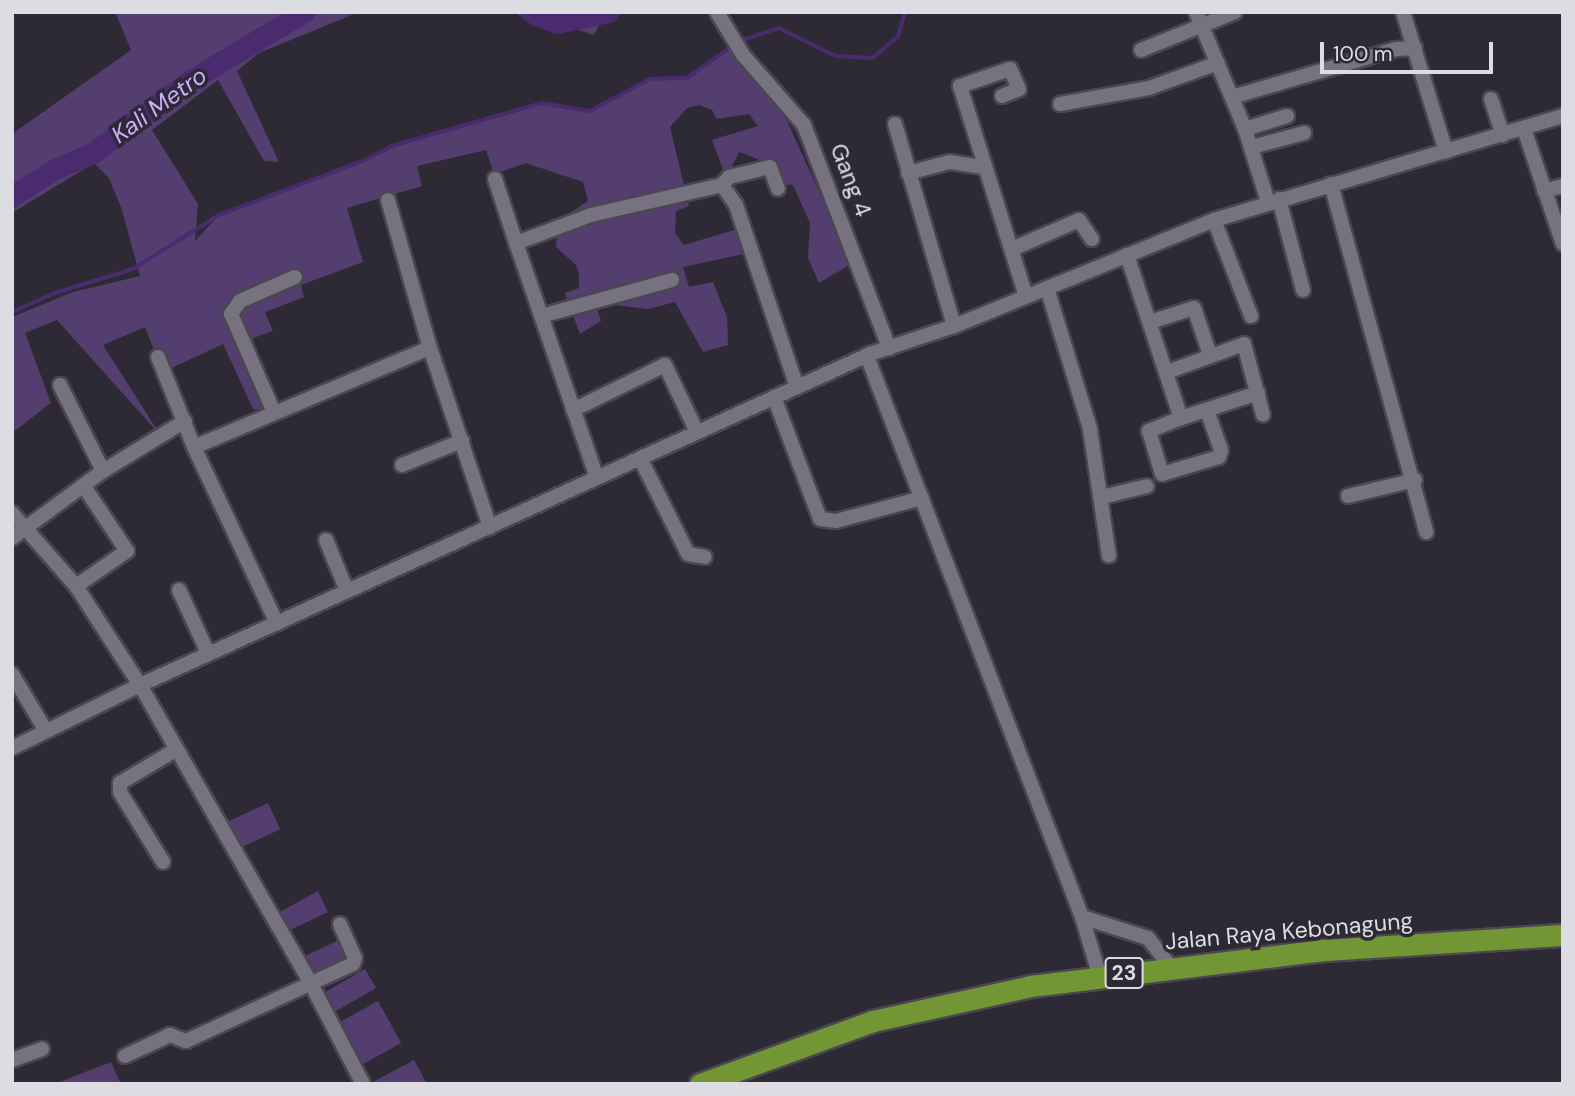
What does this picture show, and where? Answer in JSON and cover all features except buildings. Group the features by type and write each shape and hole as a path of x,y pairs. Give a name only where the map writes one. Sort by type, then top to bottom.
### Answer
{"highway":[{"name":"Jalan Raya Kebonagung","path":"700,1084 873,1021 1100,977 1324,950 1563,936"}],"street":[{"name":"Gang 4","path":"717,12 739,47 804,125 922,498 986,659 1082,917 1100,977"},
{"path":"1141,50 1199,19 1235,12"},
{"path":"1404,12 1446,152"},
{"path":"1199,19 1273,201 1303,290"},
{"path":"1232,97 1396,49 1415,48"},
{"path":"1060,104 1149,88 1218,63"},
{"path":"1002,96 1019,89 1010,69 960,86 983,167 1026,296"},
{"path":"1491,99 1503,135"},
{"path":"1245,129 1287,116"},
{"path":"12,748 208,653 878,352 954,326 1213,220 1563,116"},
{"path":"895,124 954,326"},
{"path":"1524,129 1563,244"},
{"path":"1252,147 1304,133"},
{"path":"908,173 950,162 983,167"},
{"path":"516,243 591,215 722,186 729,177 770,167 778,189"},
{"path":"495,179 597,478"},
{"path":"1331,184 1416,480 1426,531"},
{"path":"722,186 736,205 797,387"},
{"path":"1544,191 1563,186"},
{"path":"388,200 430,348 490,527"},
{"path":"1012,249 1079,220 1092,239"},
{"path":"1213,220 1251,316"},
{"path":"1127,255 1181,418"},
{"path":"273,410 231,314 240,301 296,277"},
{"path":"541,316 672,279"},
{"path":"1047,288 1082,393 1102,497 1109,556"},
{"path":"1150,322 1195,308 1210,355"},
{"path":"1167,372 1245,345 1263,415"},
{"path":"194,447 273,410 430,348"},
{"path":"158,357 194,447 277,623"},
{"path":"573,410 665,365 698,432"},
{"path":"60,385 103,471"},
{"path":"1207,410 1221,454 1164,475 1149,430 1181,418 1258,393"},
{"path":"774,397 820,519 836,521 922,498"},
{"path":"12,538 103,471 184,421"},
{"path":"402,465 462,441"},
{"path":"640,458 688,554 705,557"},
{"path":"1348,496 1416,480"},
{"path":"76,586 127,551 83,485"},
{"path":"1102,497 1147,486"},
{"path":"12,513 28,528 76,586 140,685 311,984 363,1084"},
{"path":"326,540 347,591"},
{"path":"179,590 208,653"},
{"path":"12,674 46,731"},
{"path":"163,862 120,792 120,783 177,749"},
{"path":"1082,917 1148,938 1171,967"},
{"path":"125,1056 170,1035 186,1041 355,962 340,924"},
{"path":"12,1060 41,1049"}],"shaded area":[{"path":"115,12 359,12 259,53 237,71 279,162 264,161 218,80 152,130 198,204 195,241 219,215 365,160 392,146 542,103 590,111 650,79 687,78 736,44 782,110 827,209 858,260 819,283 808,258 810,223 793,185 774,184 758,159 739,152 726,178 712,140 758,126 749,114 717,119 712,110 699,105 687,108 670,127 689,206 676,211 675,233 684,245 741,228 748,253 683,267 689,287 713,282 727,317 728,345 703,352 675,302 648,309 606,304 597,308 601,321 580,334 565,293 579,288 579,275 576,265 556,247 559,220 588,201 583,182 526,163 494,174 486,150 417,166 422,186 347,208 363,262 301,285 304,297 265,312 273,331 253,338 273,410 253,409 223,344 163,372 145,327 103,345 161,436 57,320 25,333 51,403 12,433 12,317 73,292 140,276 121,207 109,178 94,163 12,213 12,134 131,50"},
{"path":"515,12 606,12 594,35 576,29 534,26"},
{"path":"268,803 280,829 236,850 224,824"},
{"path":"318,891 328,912 286,932 276,914"},
{"path":"343,938 354,956 313,978 301,958"},
{"path":"365,969 376,988 333,1013 322,994"},
{"path":"378,1001 401,1043 362,1065 339,1023"},
{"path":"414,1060 427,1084 373,1082"},
{"path":"111,1062 121,1084 54,1084"}],"waterway":[{"name":"Kali Metro","path":"12,196 55,169 94,152 192,79 304,12"},
{"name":"Kali Metro","path":"531,12 557,23 609,12"},
{"path":"740,41 779,28 836,56 872,58 898,37 905,12"},
{"path":"12,312 55,293 133,269 219,215 365,160 392,146 542,103 590,111 650,79 687,78 734,45"}]}
